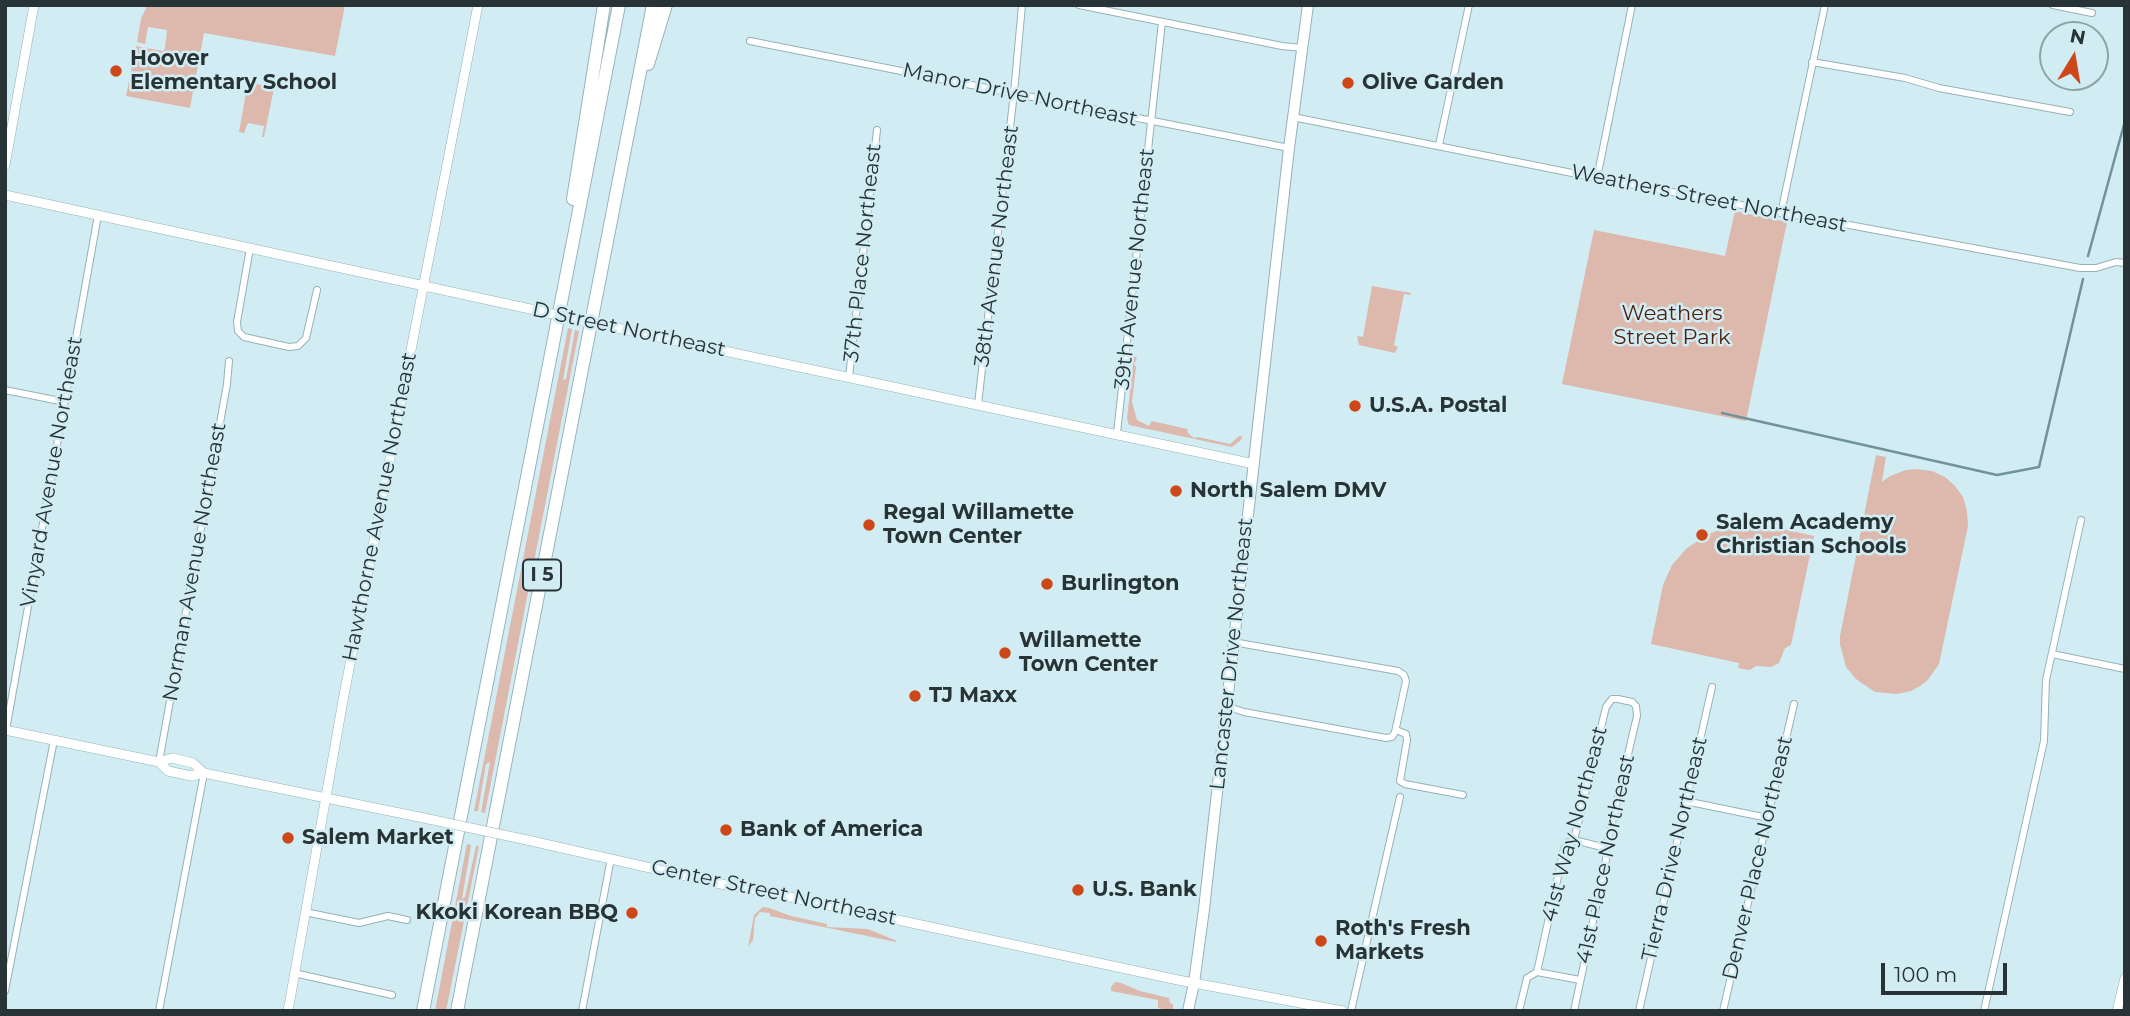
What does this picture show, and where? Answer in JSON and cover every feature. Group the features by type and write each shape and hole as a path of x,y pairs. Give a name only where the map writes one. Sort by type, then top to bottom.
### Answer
{"highway":[{"name":"I 5","path":"566,281 573,195 604,5"},
{"name":"I 5","path":"423,1011 619,5"},
{"name":"I 5","path":"457,1011 653,5"},
{"path":"634,104 666,5"}],"main road":[{"path":"5,165 34,5"},
{"name":"Hawthorne Avenue Northeast","path":"288,1011 342,703 478,5"},
{"name":"Lancaster Drive Northeast","path":"1188,1011 1194,983 1289,148 1308,5"},
{"name":"D Street Northeast","path":"5,195 1254,464"},
{"name":"Center Street Northeast","path":"5,730 159,762 168,771 191,776 204,773 326,797 710,882 780,894 1194,983 1343,1011"},
{"path":"2117,1011 2125,978"}],"street":[{"name":"38th Avenue Northeast","path":"978,404 1023,5"},
{"path":"1079,5 1302,48"},
{"path":"1439,145 1469,5"},
{"path":"1597,178 1632,5"},
{"path":"1781,213 1825,5"},
{"path":"2053,5 2092,13"},
{"name":"39th Avenue Northeast","path":"1116,433 1162,22"},
{"name":"Manor Drive Northeast","path":"750,41 1289,148"},
{"path":"1812,62 2070,112"},
{"name":"Weathers Street Northeast","path":"1293,117 1597,178 2086,269 2125,262"},
{"name":"37th Place Northeast","path":"849,377 877,130"},
{"name":"Vinyard Avenue Northeast","path":"5,730 98,215"},
{"path":"250,248 237,321 238,331 243,337 289,347 298,346 306,338 317,290"},
{"name":"Norman Avenue Northeast","path":"159,762 229,361"},
{"path":"5,390 65,402"},
{"path":"1984,1011 2044,741 2046,680 2081,520"},
{"path":"1233,642 1398,671 1404,675 1406,681 1394,733"},
{"path":"2052,654 2125,669"},
{"name":"Tierra Drive Northeast","path":"1639,1011 1712,687"},
{"name":"41st Way Northeast","path":"1519,1011 1527,978 1537,972 1563,849 1567,843 1574,840 1606,708 1612,699 1632,702 1636,706"},
{"name":"Denver Place Northeast","path":"1723,1011 1794,704"},
{"path":"1226,706 1244,712 1386,738 1394,733 1406,734 1400,781 1462,795"},
{"name":"41st Place Northeast","path":"1574,1011 1606,860 1606,848 1637,716 1636,706"},
{"path":"5,991 54,740"},
{"path":"159,1011 204,773"},
{"path":"1352,1011 1400,797"},
{"path":"1685,801 1768,818"},
{"path":"1574,840 1606,848"},
{"path":"582,1011 611,858"},
{"path":"305,912 359,923 388,916 407,920"},
{"path":"1537,972 1580,980"},
{"path":"294,973 392,995"}],"green space":[{"path":"144,5 345,5 335,56 204,33 190,108 126,96 136,46 163,51 165,48 167,30 148,27 145,44 137,42 146,8"},
{"path":"248,82 274,88 264,137 264,126 248,123 244,133 239,132"},
{"name":"Weathers Street Park","path":"1735,211 1787,222 1746,421 1562,384 1594,230 1725,256"},
{"path":"1372,286 1411,293 1404,294 1394,345 1398,347 1395,353 1359,345 1357,336 1363,337"},
{"path":"568,328 572,329 563,380 566,379 575,330 579,331 485,813 481,812 490,762 486,764 478,811 474,811"},
{"path":"1134,356 1137,358 1134,364 1136,367 1132,402 1137,420 1149,426 1152,421 1187,429 1194,438 1230,444 1239,436 1242,436 1241,440 1232,447 1129,425 1127,419"},
{"path":"1876,455 1886,457 1882,482 1906,470 1932,471 1955,486 1963,497 1967,511 1968,526 1939,664 1920,686 1897,694 1875,692 1856,679 1846,667 1840,644"},
{"path":"1739,524 1766,525 1814,536 1791,645 1785,648 1779,663 1771,667 1756,666 1750,670 1738,668 1739,663 1651,644 1663,585 1672,565 1687,548 1709,534"},
{"path":"467,844 471,845 462,899 465,897 476,846 479,846 446,1011 435,1011"},
{"path":"763,907 827,924 827,927 868,929 897,941 770,916 770,913 760,912 755,918 753,940 748,947 754,915"},
{"path":"1115,982 1169,998 1173,1011 1158,1008 1158,1000 1111,991"}],"waterway":[{"path":"2088,256 2125,121"},
{"path":"1722,413 1997,475 2039,467 2083,279"}],"place":[{"name":"Hoover Elementary School","path":"116,71"},
{"name":"Olive Garden","path":"1348,83"},
{"name":"U.S.A. Postal","path":"1355,406"},
{"name":"North Salem DMV","path":"1176,491"},
{"name":"Regal Willamette Town Center","path":"869,525"},
{"name":"Salem Academy Christian Schools","path":"1702,535"},
{"name":"Burlington","path":"1047,584"},
{"name":"Willamette Town Center","path":"1005,653"},
{"name":"TJ Maxx","path":"915,696"},
{"name":"Bank of America","path":"726,830"},
{"name":"Salem Market","path":"288,838"},
{"name":"U.S. Bank","path":"1078,890"},
{"name":"Kkoki Korean BBQ","path":"632,913"},
{"name":"Roth's Fresh Markets","path":"1321,941"}]}
